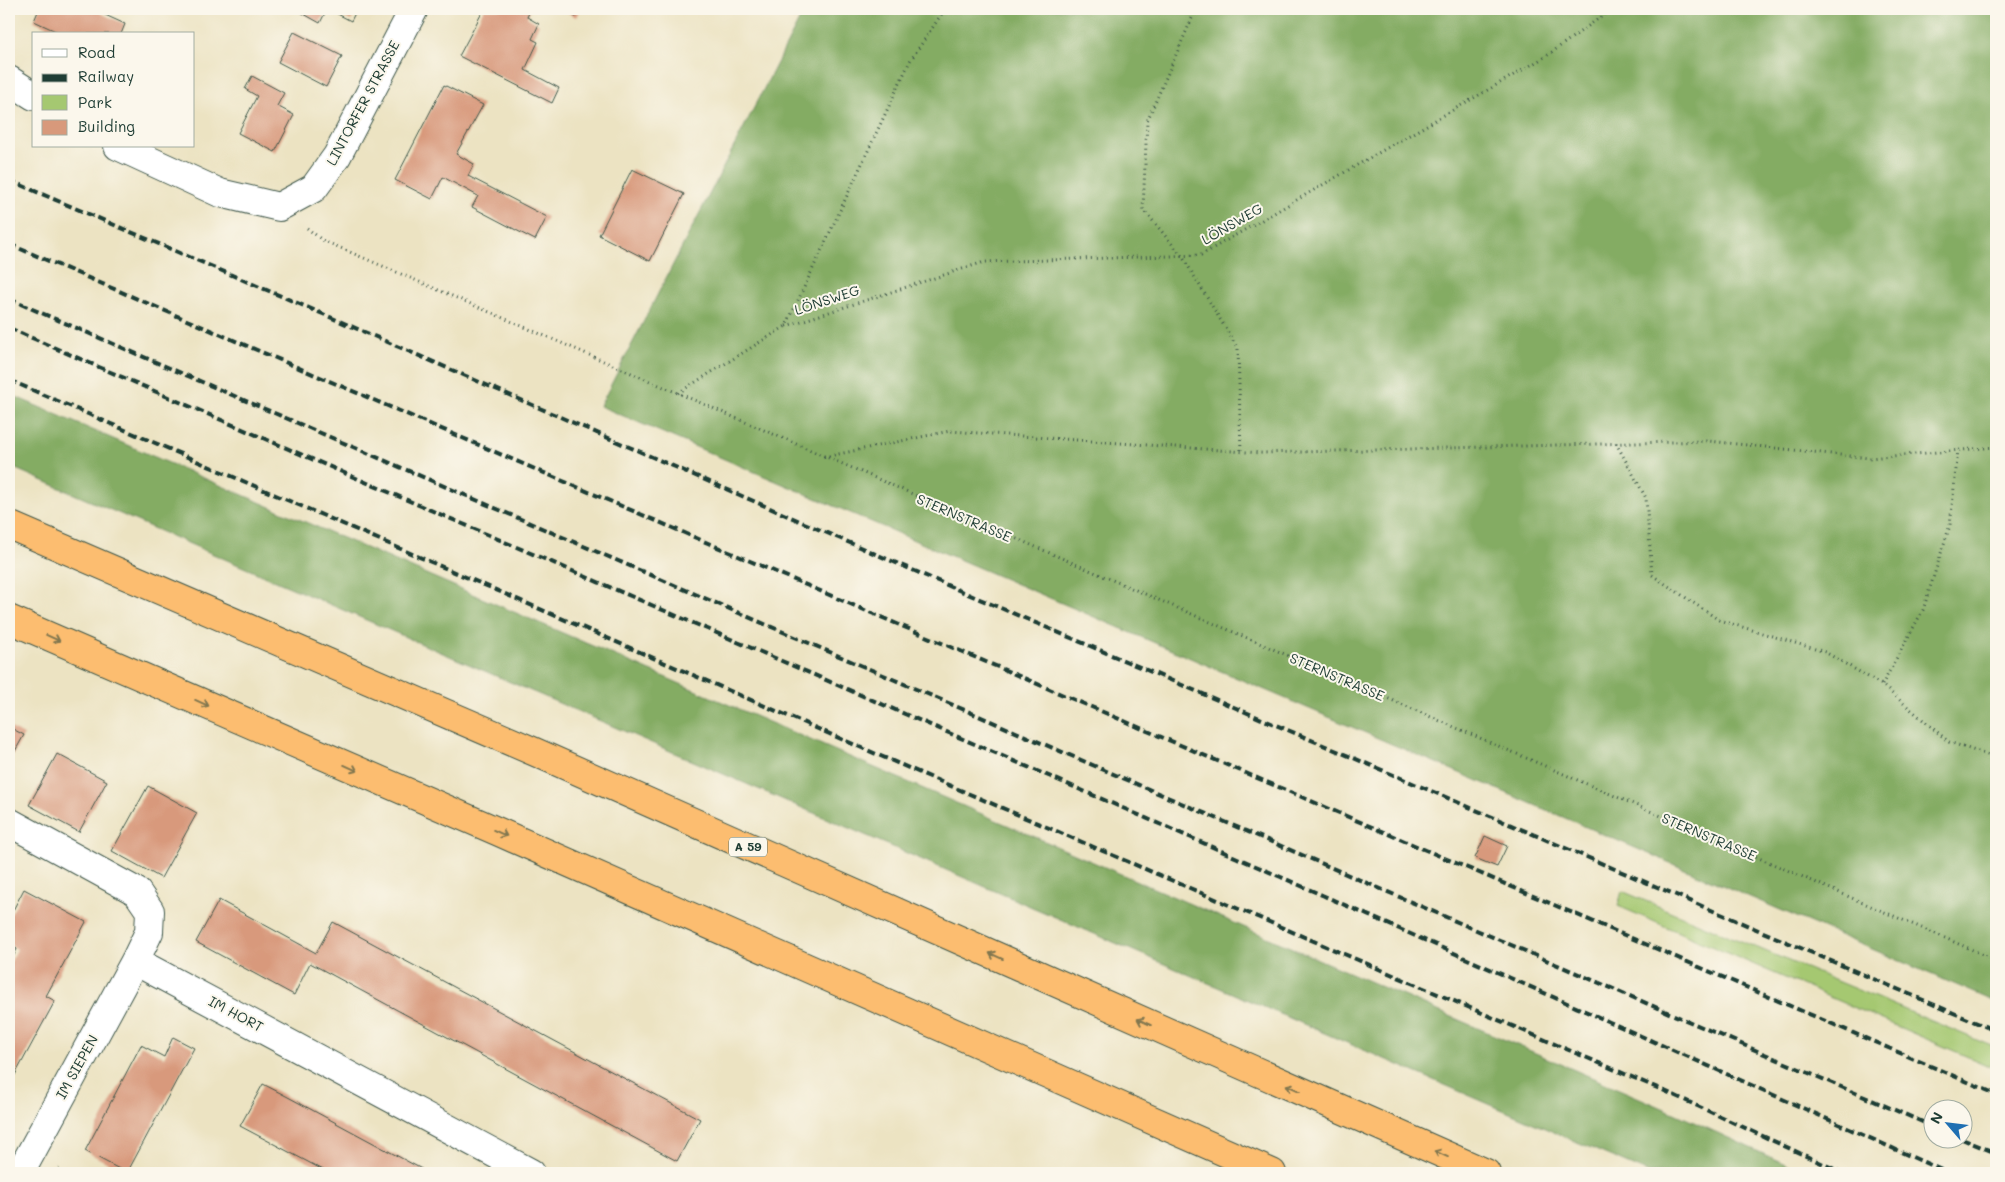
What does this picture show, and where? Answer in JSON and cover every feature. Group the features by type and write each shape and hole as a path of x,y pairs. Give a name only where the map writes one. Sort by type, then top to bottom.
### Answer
{"highway":[{"name":"A 59","path":"9,525 535,752 1486,1173"},
{"path":"9,619 1272,1173"}],"street":[{"name":"LINTORFER STRASSE","path":"279,207 314,188 337,156 414,9"},
{"path":"9,80 32,95"},
{"path":"122,148 220,193 279,207"},
{"path":"9,822 137,892 150,911 148,932 136,960"},
{"name":"IM SIEPEN","path":"20,1173 136,960"},
{"name":"IM HORT","path":"136,960 531,1173"}],"path":[{"path":"786,326 910,61 945,9"},
{"path":"1196,9 1147,121 1143,209 1182,256 1238,349 1241,452"},
{"name":"LÖNSWEG","path":"678,393 786,326 984,262 1201,255 1545,57 1612,9"},
{"name":"STERNSTRASSE","path":"279,207 322,240 1996,960"},
{"path":"824,457 950,431 1261,453 1709,441 1869,458 1996,447"},
{"path":"1616,443 1646,498 1652,575 1719,620 1824,652 1882,684 1949,742 1996,758"},
{"path":"1882,684 1923,610 1950,525 1958,450"},
{"path":"1991,958 1996,949"}],"green space":[{"path":"805,9 1996,9 1996,1002 600,406"},
{"path":"9,394 1672,1112 1805,1173 1649,1173 9,466"},
{"path":"1622,891 1996,1048 1996,1069 1618,906"}],"building":[{"path":"39,9 92,9 125,24 122,32 58,32 34,21"},
{"path":"295,9 327,9 320,23"},
{"path":"328,9 357,9 351,21"},
{"path":"484,9 531,9 527,17 539,24 532,39 538,42 525,70 559,88 552,103 459,56"},
{"path":"561,9 580,9 576,17"},
{"path":"294,32 342,56 326,87 278,62"},
{"path":"252,76 284,93 277,106 294,115 275,152 238,133 257,96 245,89"},
{"path":"444,85 483,105 456,154 474,164 468,176 547,217 535,240 472,207 478,196 443,177 432,199 395,180"},
{"path":"632,169 684,194 650,261 599,235"},
{"path":"9,727 24,735 9,762"},
{"path":"57,754 107,781 79,832 29,805"},
{"path":"148,786 197,813 161,878 112,851"},
{"path":"1485,836 1507,846 1497,867 1475,858"},
{"path":"24,889 86,922 46,996 55,1001 9,1086 9,965 17,949 9,944 9,913 11,914"},
{"path":"219,900 316,953 333,922 700,1119 677,1161 310,963 294,995 196,942"},
{"path":"173,1037 194,1048 127,1173 85,1151 141,1045 164,1057"},
{"path":"263,1084 429,1173 329,1173 240,1126"}],"railway":[{"path":"9,180 963,592 1996,1031"},
{"path":"9,244 1996,1094"},
{"path":"9,299 1922,1122"},
{"path":"9,328 1168,828 1948,1173"},
{"path":"9,380 890,760 1667,1092 1843,1173"},
{"path":"1972,1143 1996,1153"}]}
